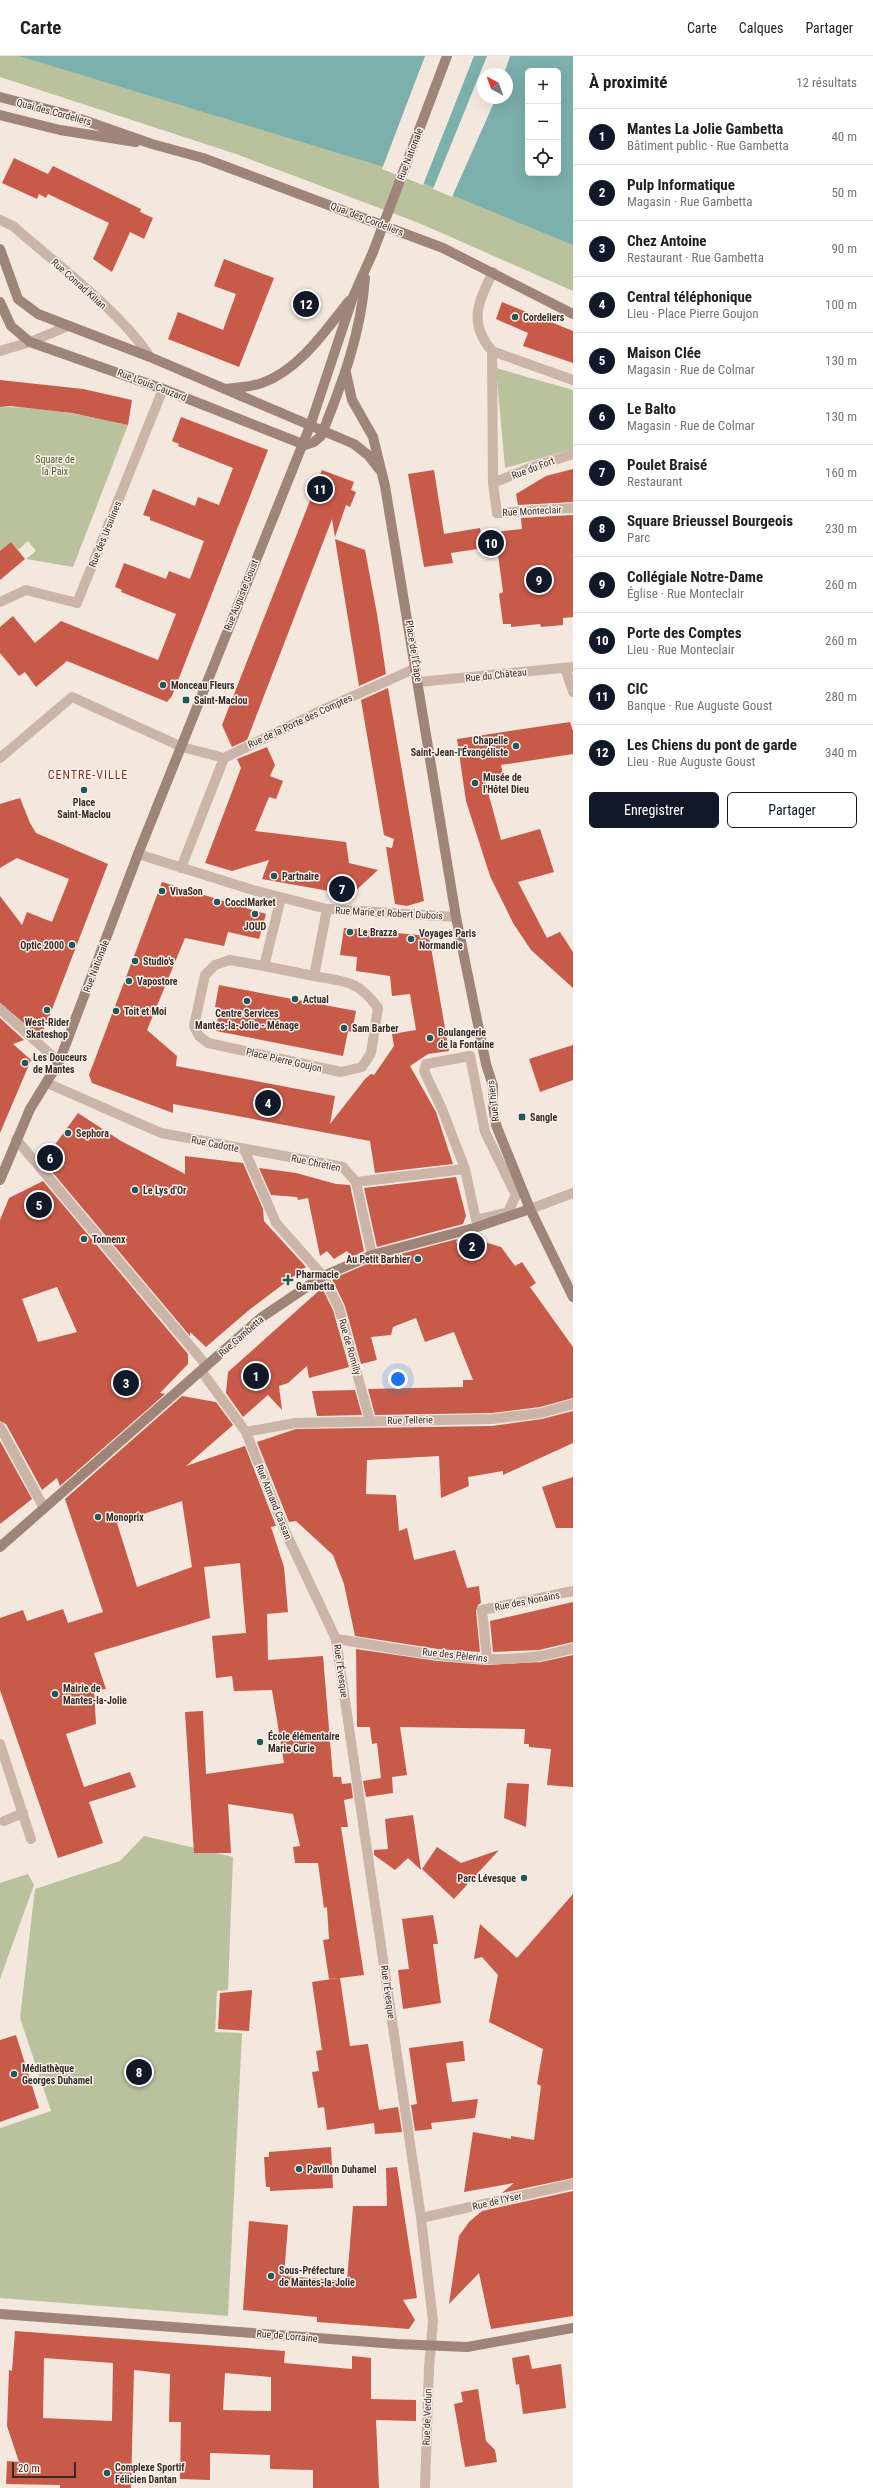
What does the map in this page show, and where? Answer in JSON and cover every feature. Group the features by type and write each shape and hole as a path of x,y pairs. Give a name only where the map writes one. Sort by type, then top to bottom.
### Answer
{"main road":[{"name":"Rue Nationale","path":"373,252 447,56"},
{"name":"Quai des Cordeliers","path":"0,97 66,114 152,144 203,158 443,248 492,272 523,290 573,314"},
{"name":"Quai des Cordeliers","path":"0,115 80,134 152,144"},
{"path":"0,249 14,290 22,304 38,314 150,357 310,426"},
{"name":"Rue Auguste Goust","path":"182,747 310,426 353,297 365,274 373,252"},
{"name":"Rue Auguste Goust","path":"302,444 314,442 323,431 346,373 362,309 365,274"},
{"path":"224,389 255,385 285,371 311,348 353,297"},
{"path":"0,302 11,326 30,342"},
{"name":"Rue Louis Cauzard","path":"30,342 163,389 302,444"},
{"path":"346,373 350,396 357,411 373,437 382,474"},
{"name":"Place de l'Étape","path":"310,426 361,448 382,474 419,682 456,917"},
{"name":"Rue Nationale","path":"0,1180 16,1139 30,1109 59,1062 138,854 182,747"},
{"name":"Rue Thiers","path":"456,917 486,1064 493,1086 493,1106 496,1125 530,1209 572,1292"},
{"name":"Rue Gambetta","path":"0,1546 262,1317 323,1276 372,1255 474,1228 530,1209"},
{"name":"Rue de Lorraine","path":"0,2314 467,2347 573,2328"}],"street":[{"name":"Rue Conrad Kilian","path":"0,220 14,226 96,298 140,341 150,357"},
{"path":"492,272 482,293 477,315 478,328 483,340 492,350 573,380"},
{"path":"0,351 30,342 66,326"},
{"path":"492,350 494,483"},
{"name":"Rue des Ursulines","path":"0,602 26,590 76,604 163,389"},
{"name":"Rue du Fort","path":"494,483 535,466 573,454"},
{"name":"Rue Monteclair","path":"494,483 497,512 573,508"},
{"name":"Rue de la Porte des Comptes","path":"224,758 322,710 416,668"},
{"path":"569,668 573,692"},
{"name":"Rue du Château","path":"419,682 569,668"},
{"path":"0,758 72,697 182,747 224,758 181,868"},
{"name":"Rue Marie et Robert Dubois","path":"138,854 281,898 327,909 456,917"},
{"path":"264,966 281,898"},
{"path":"314,976 327,909"},
{"name":"Place Pierre Goujon","path":"230,960 314,976 354,984 367,993 378,1008 371,1053 362,1067 341,1072 208,1043 199,1036 194,1026 205,975 215,965 230,960"},
{"path":"0,1009 59,1062"},
{"path":"470,1056 485,1132 516,1195 508,1212 476,1220 465,1169 442,1109 424,1071 426,1064 470,1056"},
{"name":"Rue Cadotte","path":"47,1083 161,1133 244,1149 276,1223 323,1276"},
{"name":"Rue Armand Cassan","path":"16,1139 204,1369 246,1432 285,1531 336,1639"},
{"name":"Rue Chrétien","path":"244,1149 343,1167 356,1182 372,1255"},
{"path":"356,1182 465,1169"},
{"path":"530,1209 573,1193"},
{"name":"Rue de Romilly","path":"323,1276 339,1308 370,1421"},
{"name":"Rue Tellerie","path":"246,1432 294,1423 492,1419 541,1413 573,1404"},
{"path":"0,1427 44,1508"},
{"name":"Rue des Nonains","path":"487,1658 482,1610 573,1591"},
{"name":"Rue des Pèlerins","path":"336,1639 445,1655 487,1658 540,1656 573,1648"},
{"name":"Rue l'Évesque","path":"336,1639 421,2218 433,2321 431,2345"},
{"path":"0,1744 31,1839"},
{"path":"4,1820 23,1813"},
{"name":"Rue de l'Yser","path":"421,2218 573,2184"},
{"name":"Rue de Verdun","path":"425,2488 431,2345"}],"green space":[{"path":"0,56 29,56 332,139 573,233 573,291 419,223 236,154 0,77"},
{"path":"496,368 573,390 573,449 505,468"},
{"name":"Square de la Paix","path":"0,407 32,408 64,412 128,425 73,567 26,559 36,551 28,541 18,550 11,542 0,551"},
{"path":"144,1836 233,1857 228,1990 217,1991 215,2032 242,2033 228,2316 0,2298 0,2128 51,2111 20,2018 35,1889 120,1861"},
{"path":"28,1874 34,1885 0,1979 0,1883"}],"water":[{"path":"19,56 573,56 573,245 384,167"}],"pier":[{"path":"425,56 474,56 423,185 382,169"},
{"path":"487,56 510,56 506,68 482,68"},
{"path":"477,81 477,104 493,104 452,197 433,189"}],"building":[{"path":"14,158 48,174 53,166 141,209 140,212 153,218 144,239 130,232 112,272 93,259 109,223 48,194 46,198 39,194 37,199 2,183"},
{"path":"224,259 274,278 239,367 168,339 178,312 223,330 236,294 214,286"},
{"path":"502,302 573,331 573,363 523,346 528,333 496,319"},
{"path":"0,380 83,389 132,400 128,425 72,413 10,406 0,407"},
{"path":"181,417 268,450 172,696 167,702 67,661 36,687 25,672 19,676 0,653 0,627 13,616 35,643 61,621 158,660 176,614 121,592 122,590 115,587 124,563 166,579 169,571 190,579 204,541 150,520 150,517 143,515 153,489 195,506 198,497 219,505 233,468 178,446 179,444 172,441"},
{"path":"573,469 573,502 518,505 516,494 546,476"},
{"path":"322,470 354,482 351,490 356,492 350,507 346,505 335,537 332,519 247,740 232,747 222,725"},
{"path":"434,470 444,534 480,528 484,548 451,553 453,563 424,567 408,474"},
{"path":"573,515 573,617 563,618 563,625 541,627 540,624 511,627 511,624 503,624 499,594 503,592 495,532 522,529 521,518"},
{"path":"335,539 365,550 377,614 386,674 359,686"},
{"path":"11,542 25,559 0,580 0,551"},
{"path":"388,688 424,901 407,906 395,904 386,847 392,848 394,839 384,835 361,700"},
{"path":"570,722 573,731 573,754 501,765 504,778 485,781 501,840 540,829 554,872 518,882 547,938 560,932 573,952 573,988 531,950 513,923 490,876 466,801 457,739"},
{"path":"267,747 275,765 270,776 283,781 276,799 269,797 255,831 346,842 349,863 378,870 351,895 262,879 269,860 232,871 205,863 241,768 237,759"},
{"path":"20,798 30,823 36,833 108,864 49,1017 42,1033 38,1035 0,1003 0,896 22,925 27,912 52,922 69,879 17,858 0,868 0,804"},
{"path":"162,882 266,914 259,939 228,932 224,946 185,938 147,1030 177,1056 176,1066 335,1096 330,1124 365,1079 371,1074 374,1075 394,1046 392,1034 416,1030 410,994 392,996 390,976 356,971 357,957 340,955 344,928 429,936 449,1051 428,1054 410,1066 436,1112 453,1164 375,1173 370,1141 173,1104 173,1113 92,1083 89,1075"},
{"path":"219,985 356,1011 352,1032 348,1031 343,1056 216,1031 219,1008 215,1007"},
{"path":"0,1018 24,1040 13,1044 31,1060 0,1133"},
{"path":"573,1045 573,1080 540,1092 529,1059"},
{"path":"78,1113 121,1141 185,1174 185,1156 243,1163 263,1209 264,1221 306,1267 249,1310 206,1347 190,1332 190,1336 43,1161"},
{"path":"259,1168 296,1173 336,1184 350,1185 364,1251 352,1257 347,1251 334,1259 327,1251 320,1256 308,1198 298,1200 297,1197 271,1195"},
{"path":"456,1177 466,1216 463,1224 377,1247 364,1188"},
{"path":"43,1181 188,1354 188,1364 160,1393 165,1394 60,1486 57,1478 42,1490 6,1424 0,1421 0,1220 9,1198","holes":["57,1287 77,1332 38,1342 22,1299"]},
{"path":"457,1239 456,1243 481,1241 501,1247 515,1266 522,1262 536,1283 530,1287 573,1347 573,1398 540,1407 492,1413 375,1415 368,1389 463,1387 463,1380 473,1380 454,1332 425,1342 416,1318 393,1327 391,1335 371,1337 377,1360 361,1364 345,1306 332,1279 374,1261"},
{"path":"322,1288 333,1310 349,1367 309,1378 307,1366 288,1383 279,1386 282,1410 268,1395 243,1417 226,1393 228,1372"},
{"path":"355,1390 362,1415 317,1416 312,1391"},
{"path":"182,1396 216,1402 233,1425 186,1466 245,1446 276,1526 271,1527 284,1567 288,1612 267,1614 268,1660 323,1656 333,1777 341,1777 342,1784 351,1783 353,1798 344,1800 348,1827 341,1827 364,1975 340,1978 350,2046 368,2044 379,2110 398,2107 402,2132 375,2134 374,2123 327,2130 324,2107 318,2108 312,2072 319,2071 316,2051 322,2050 312,1982 338,1978 329,1979 323,1940 329,1939 327,1907 324,1908 318,1863 295,1863 293,1847 300,1846 293,1814 228,1804 231,1853 194,1853 185,1712 203,1711 206,1774 284,1763 272,1690 234,1691 232,1676 216,1678 212,1636 246,1633 240,1563 204,1567 210,1618 94,1653 106,1689 94,1690 96,1724 66,1734 84,1787 130,1772 136,1787 89,1802 103,1843 58,1858 0,1690 0,1618 23,1610 27,1621 63,1609 68,1623 103,1612 65,1499","holes":["182,1501 192,1567 137,1587 117,1523"]},
{"path":"573,1411 573,1443 503,1475 503,1471 468,1477 469,1486 441,1498 439,1456 367,1460 366,1494 396,1495 399,1531 407,1528 414,1560 455,1550 467,1588 479,1586 481,1603 478,1605 476,1611 480,1652 438,1649 355,1636 344,1584 333,1555 296,1521 289,1522 257,1442 296,1429 492,1426 542,1419"},
{"path":"0,1441 32,1499 0,1524"},
{"path":"573,1477 573,1528 556,1528 542,1487"},
{"path":"573,1602 573,1642 539,1650 493,1652 490,1621"},
{"path":"356,1649 437,1661 487,1665 541,1662 573,1655 573,1787 547,1785 551,1749 529,1747 529,1744 524,1744 525,1729 400,1727 407,1775 392,1777 393,1793 366,1797 363,1781 381,1778 377,1743 372,1744 370,1727 357,1727"},
{"path":"507,1783 529,1784 526,1827 504,1818"},
{"path":"413,1815 421,1870 408,1858 395,1870 374,1855 374,1850 388,1849 385,1819"},
{"path":"437,1847 461,1863 499,1850 454,1899 422,1869"},
{"path":"573,1894 573,2178 502,2193 514,2183 464,2192 473,2132 511,2139 511,2136 534,2140 541,2086 537,2084 543,2049 489,2022 498,1975 482,1957 474,1959 480,1924 517,1958"},
{"path":"433,1915 438,1944 433,1944 441,2003 403,2009 398,1970 409,1969 402,1919"},
{"path":"252,1990 249,2031 218,2029 220,1993"},
{"name":"Médiathèque Georges Duhamel","path":"16,2035 39,2108 0,2122 0,2040"},
{"path":"463,2041 465,2061 446,2063 452,2102 478,2099 475,2118 431,2123 432,2129 415,2131 411,2105 417,2104 409,2048"},
{"path":"331,2147 333,2188 270,2191 270,2187 266,2187 264,2157 269,2157 269,2152"},
{"path":"397,2167 417,2298 403,2300 415,2320 409,2329 317,2322 317,2317 243,2310 249,2221 288,2225 284,2276 347,2281 353,2206 387,2206 386,2168"},
{"path":"573,2191 573,2316 491,2329 479,2273 449,2304 459,2236 469,2222 482,2211"},
{"path":"15,2331 285,2351 284,2363 352,2369 352,2356 371,2358 371,2399 416,2400 416,2421 376,2420 379,2488 313,2488 313,2470 270,2469 270,2455 210,2453 210,2480 180,2479 181,2422 169,2422 170,2374 134,2370 131,2488 60,2488 60,2485 6,2484 7,2461 19,2462 7,2426 9,2370 12,2371","holes":["44,2358 113,2363 112,2421 43,2418","225,2373 271,2377 271,2411 223,2410"]},
{"path":"529,2355 532,2369 561,2364 566,2408 523,2414 519,2384 516,2385 512,2358"},
{"path":"478,2389 486,2441 495,2450 497,2462 465,2467 454,2404 463,2402 461,2392"}],"place":[{"name":"Les Chiens du pont de garde","path":"306,304"},
{"name":"Cordeliers","path":"515,317"},
{"name":"CIC","path":"320,489"},
{"name":"Porte des Comptes","path":"491,543"},
{"name":"Collégiale Notre-Dame","path":"539,580"},
{"name":"Monceau Fleurs","path":"163,685"},
{"name":"Saint-Maclou","path":"186,700"},
{"name":"Chapelle Saint-Jean-l'Évangéliste","path":"516,746"},
{"name":"Musée de l'Hôtel Dieu","path":"475,783"},
{"name":"Place Saint-Maclou","path":"84,790"},
{"name":"Partnaire","path":"274,876"},
{"name":"Poulet Braisé","path":"342,889"},
{"name":"VivaSon","path":"162,891"},
{"name":"CocciMarket","path":"217,902"},
{"name":"JOUD","path":"255,914"},
{"name":"Le Brazza","path":"350,932"},
{"name":"Voyages Paris Normandie","path":"411,939"},
{"name":"Optic 2000","path":"72,945"},
{"name":"Studio's","path":"135,961"},
{"name":"Vapostore","path":"129,981"},
{"name":"Actual","path":"295,999"},
{"name":"Centre Services Mantes-la-Jolie - Ménage","path":"247,1001"},
{"name":"West-Rider Skateshop","path":"47,1010"},
{"name":"Toit et Moi","path":"116,1011"},
{"name":"Sam Barber","path":"344,1028"},
{"name":"Boulangerie de la Fontaine","path":"430,1038"},
{"name":"Les Douceurs de Mantes","path":"25,1063"},
{"name":"Central téléphonique","path":"268,1103"},
{"name":"Sangle","path":"522,1117"},
{"name":"Sephora","path":"68,1133"},
{"name":"Le Balto","path":"50,1158"},
{"name":"Le Lys d'Or","path":"135,1190"},
{"name":"Maison Clée","path":"39,1205"},
{"name":"Tonnenx","path":"84,1239"},
{"name":"Pulp Informatique","path":"472,1246"},
{"name":"Au Petit Barbier","path":"418,1259"},
{"name":"Pharmacie Gambetta","path":"288,1280"},
{"name":"Mantes La Jolie Gambetta","path":"256,1376"},
{"name":"Chez Antoine","path":"126,1383"},
{"name":"Monoprix","path":"98,1517"},
{"name":"Mairie de Mantes-la-Jolie","path":"55,1694"},
{"name":"École élémentaire Marie Curie","path":"260,1742"},
{"name":"Parc Lévesque","path":"524,1878"},
{"name":"Square Brieussel Bourgeois","path":"139,2072"},
{"name":"Médiathèque Georges Duhamel","path":"14,2074"},
{"name":"Pavillon Duhamel","path":"299,2169"},
{"name":"Sous-Préfecture de Mantes-la-Jolie","path":"271,2276"},
{"name":"Complexe Sportif Félicien Dantan","path":"107,2473"}],"district":[{"name":"CENTRE-VILLE","path":"88,775"}]}
